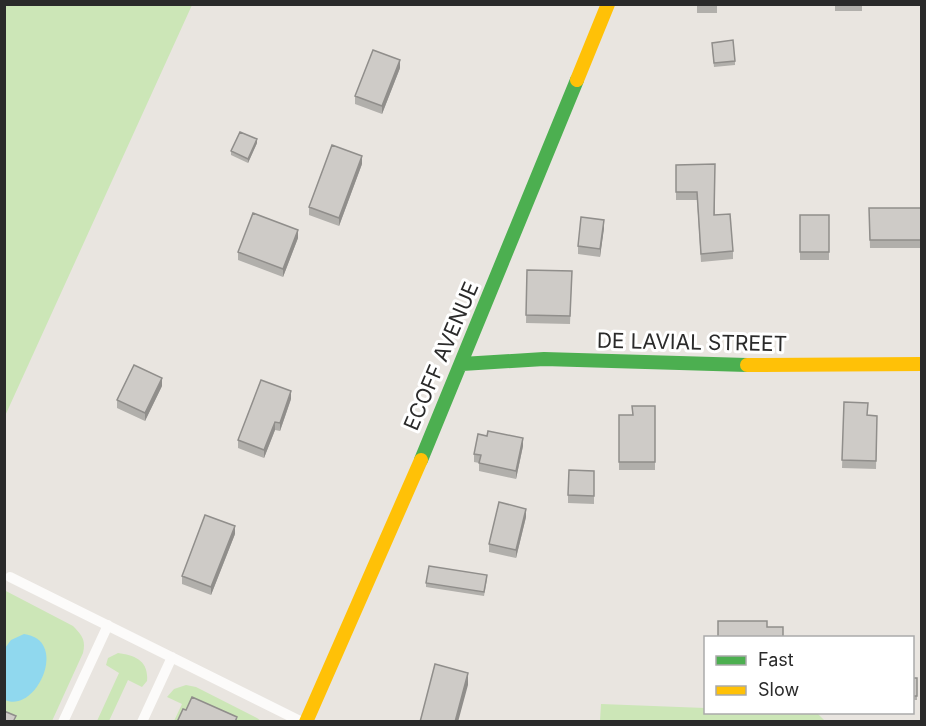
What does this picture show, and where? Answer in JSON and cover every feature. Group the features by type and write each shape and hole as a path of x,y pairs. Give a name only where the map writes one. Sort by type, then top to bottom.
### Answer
{"street":[{"name":"ECOFF AVENUE","path":"304,722 344,638 462,364 608,4"},
{"name":"DE LAVIAL STREET","path":"462,364 544,359 732,365 921,364"}],"lane":[{"path":"10,577 304,722"},
{"path":"63,722 108,625"},
{"path":"142,722 172,657"}],"green space":[{"path":"4,5 192,5 5,416"},
{"path":"4,590 73,626 82,638 83,653 52,721 5,721"},
{"path":"118,653 140,660 146,668 147,681 142,687 128,680 109,721 97,721 119,673 106,665 108,658"},
{"path":"186,685 196,687 261,721 174,721 182,704 167,697 174,689"},
{"path":"601,704 704,708 704,714 818,714 825,721 600,721"}],"water":[{"path":"24,634 38,639 45,649 46,661 43,674 37,687 28,696 17,701 5,700 5,648 11,640"}],"building":[{"path":"733,40 735,61 714,63 712,43"},
{"path":"373,50 400,60 382,106 355,96"},
{"path":"240,132 257,139 248,159 231,151"},
{"path":"332,145 362,156 339,218 309,207"},
{"path":"715,164 714,215 730,214 733,251 701,254 697,192 676,192 676,165"},
{"path":"869,208 921,208 921,240 870,240"},
{"path":"253,213 298,230 283,269 238,252"},
{"path":"800,215 829,215 829,252 800,252"},
{"path":"581,217 604,220 600,249 578,246"},
{"path":"527,270 572,271 570,316 526,315"},
{"path":"134,365 162,378 145,413 117,400"},
{"path":"261,380 291,391 280,423 275,422 264,450 238,440"},
{"path":"844,402 868,403 867,415 877,416 876,461 842,460"},
{"path":"632,406 655,406 655,462 619,462 619,415 633,415"},
{"path":"488,431 523,438 516,471 479,463 481,455 474,454 478,434 487,436"},
{"path":"569,470 594,471 594,496 568,495"},
{"path":"499,502 526,509 516,550 489,544"},
{"path":"205,515 235,526 211,587 182,576"},
{"path":"429,566 487,575 484,592 426,583"},
{"path":"718,621 767,621 767,627 783,627 783,636 718,636"},
{"path":"435,664 468,673 455,722 420,722"},
{"path":"914,678 917,678 917,696 914,696"},
{"path":"192,697 237,717 235,722 177,722"},
{"path":"4,711 16,716 13,722 4,722"}],"traffic: fast":[{"path":"421,460 577,80"},
{"path":"462,364 544,359 747,365"}],"traffic: slow":[{"path":"577,80 608,4"},
{"path":"747,365 922,364"},
{"path":"306,722 421,460"}]}
